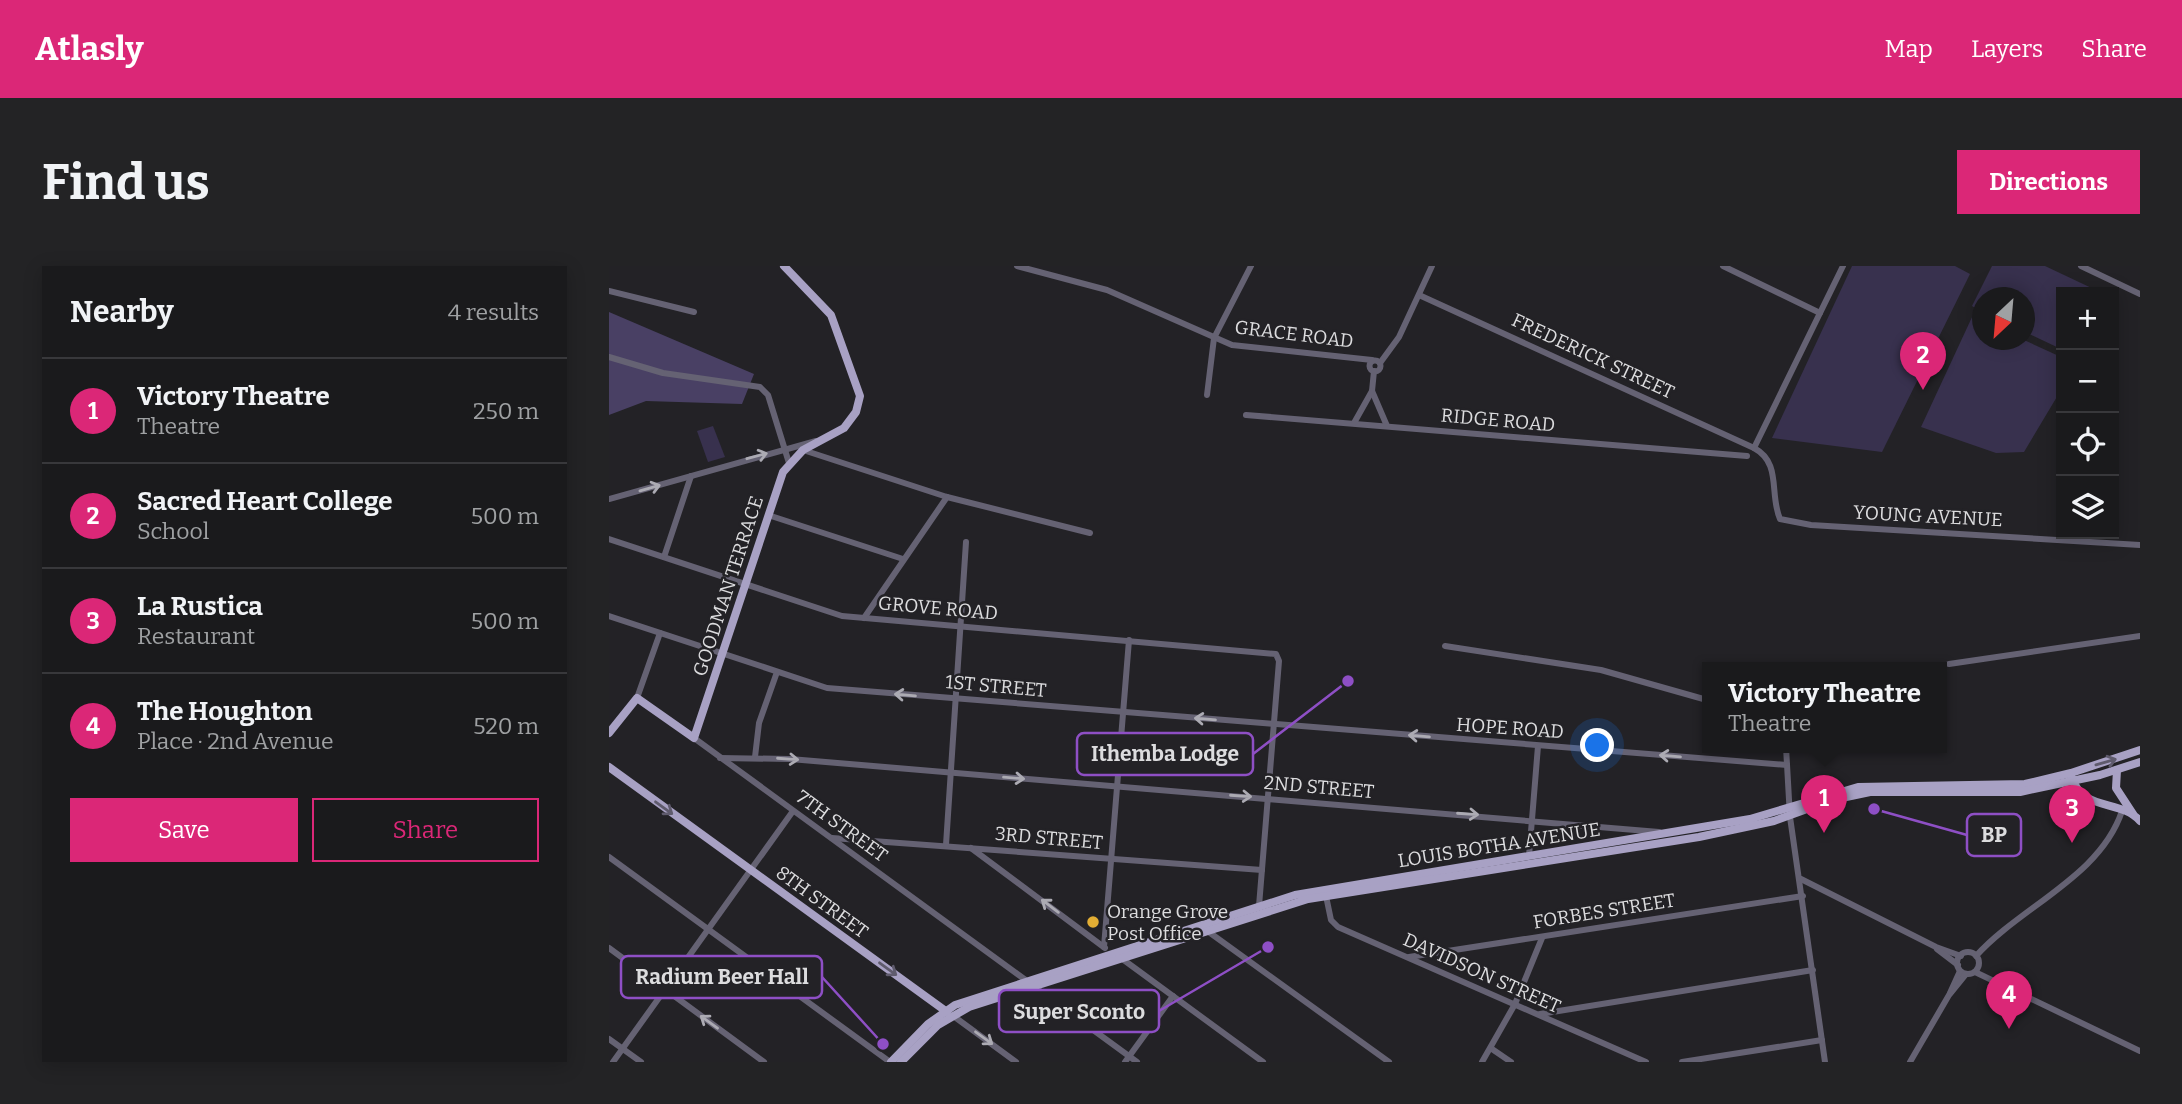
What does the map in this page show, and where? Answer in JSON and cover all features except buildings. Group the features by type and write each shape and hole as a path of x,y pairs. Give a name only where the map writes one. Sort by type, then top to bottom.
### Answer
{"main road":[{"name":"GOODMAN TERRACE","path":"694,738 780,478 789,463 803,450 844,428 854,416 860,401 859,387 831,315 784,266"},
{"path":"609,733 637,698"},
{"name":"7TH STREET","path":"637,698 694,738"},
{"name":"LOUIS BOTHA AVENUE","path":"2072,777 2140,750"},
{"name":"LOUIS BOTHA AVENUE","path":"1116,955 1326,896 1699,837 1870,792 1994,793 2117,770 2140,762"},
{"name":"8TH STREET","path":"609,767 949,1013"},
{"path":"2117,770 2116,788 2137,818"},
{"path":"2072,777 2086,798 2137,818"},
{"name":"LOUIS BOTHA AVENUE","path":"891,1062 922,1030 949,1013 1259,905 1306,892 1789,812"},
{"name":"LOUIS BOTHA AVENUE","path":"901,1062 949,1013"}],"street":[{"name":"GRACE ROAD","path":"1017,266 1107,290 1238,346 1380,363"},
{"path":"1207,395 1214,338 1251,266"},
{"path":"1374,371 1381,368 1380,363 1399,337 1432,266"},
{"path":"1723,266 1820,313"},
{"path":"1754,448 1843,266"},
{"path":"2081,266 2140,294"},
{"path":"609,291 694,312"},
{"name":"FREDERICK STREET","path":"1419,295 1754,448 1766,458"},
{"path":"609,357 663,373 760,387 770,400 789,463"},
{"path":"1354,423 1372,391 1372,360"},
{"path":"1372,391 1387,426"},
{"name":"RIDGE ROAD","path":"1246,415 1747,456"},
{"path":"609,499 824,439"},
{"path":"803,450 947,497 1090,533"},
{"name":"YOUNG AVENUE","path":"1766,458 1773,473 1776,510 1780,519 1786,522 2140,545"},
{"path":"664,557 691,476"},
{"path":"864,618 947,497"},
{"path":"768,515 903,559"},
{"name":"GROVE ROAD","path":"609,539 835,614 1276,654 1279,661 1273,724"},
{"path":"946,845 967,542"},
{"name":"1ST STREET","path":"609,616 827,688 1273,724"},
{"path":"637,698 660,633"},
{"path":"1949,664 2140,636"},
{"path":"1104,947 1129,640"},
{"path":"1445,646 1601,670 1702,699"},
{"path":"755,757 759,723 777,672"},
{"path":"1259,905 1273,724"},
{"name":"HOPE ROAD","path":"1273,724 1787,765"},
{"name":"7TH STREET","path":"694,738 1030,984 1127,1059 1137,1062"},
{"path":"1529,856 1538,746"},
{"path":"1786,753 1789,812 1801,879 1825,1062"},
{"name":"2ND STREET","path":"720,758 755,757 1533,819 1665,833"},
{"path":"613,1062 793,811"},
{"path":"1801,879 1936,947 1961,956 1973,955 2097,855 2112,836 2122,811"},
{"name":"3RD STREET","path":"832,838 1262,870"},
{"path":"971,848 1263,1062"},
{"path":"609,857 891,1062"},
{"name":"DAVIDSON STREET","path":"1326,896 1335,925 1646,1062"},
{"name":"FORBES STREET","path":"1409,957 1803,896"},
{"path":"1206,930 1389,1062"},
{"path":"1482,1062 1492,1049 1515,1004 1542,938"},
{"path":"1936,947 1961,970 1977,969 2140,1051"},
{"path":"609,948 764,1062"},
{"path":"1973,955 1977,969"},
{"path":"1910,1062 1949,995 1961,970 1961,956"},
{"path":"1538,1014 1813,970"},
{"path":"1127,1059 1173,996"},
{"name":"8TH STREET","path":"949,1013 1016,1062"},
{"path":"609,1039 641,1062"},
{"path":"1682,1062 1822,1040"},
{"path":"1492,1049 1511,1062"}],"shaded area":[{"path":"1852,266 1955,266 1970,274 1882,452 1772,438"},
{"path":"1992,266 2045,266 2089,287 2056,287 2056,347 2035,337 2035,287 1982,287"},
{"path":"609,312 754,374 742,404 646,401 609,415"},
{"path":"1972,317 1972,350 2035,350 2035,345 2056,355 2056,398 2024,452 1996,453 1921,427"},
{"path":"713,426 725,457 708,462 697,431"}],"place":[{"name":"Sacred Heart College","path":"1923,390"},
{"name":"Ithemba Lodge","path":"1348,681"},
{"name":"BP","path":"1874,809"},
{"name":"Victory Theatre","path":"1824,833"},
{"name":"La Rustica","path":"2072,843"},
{"name":"Orange Grove Post Office","path":"1093,922"},
{"name":"Super Sconto","path":"1268,947"},
{"name":"The Houghton","path":"2009,1029"},
{"name":"Radium Beer Hall","path":"883,1044"}]}
